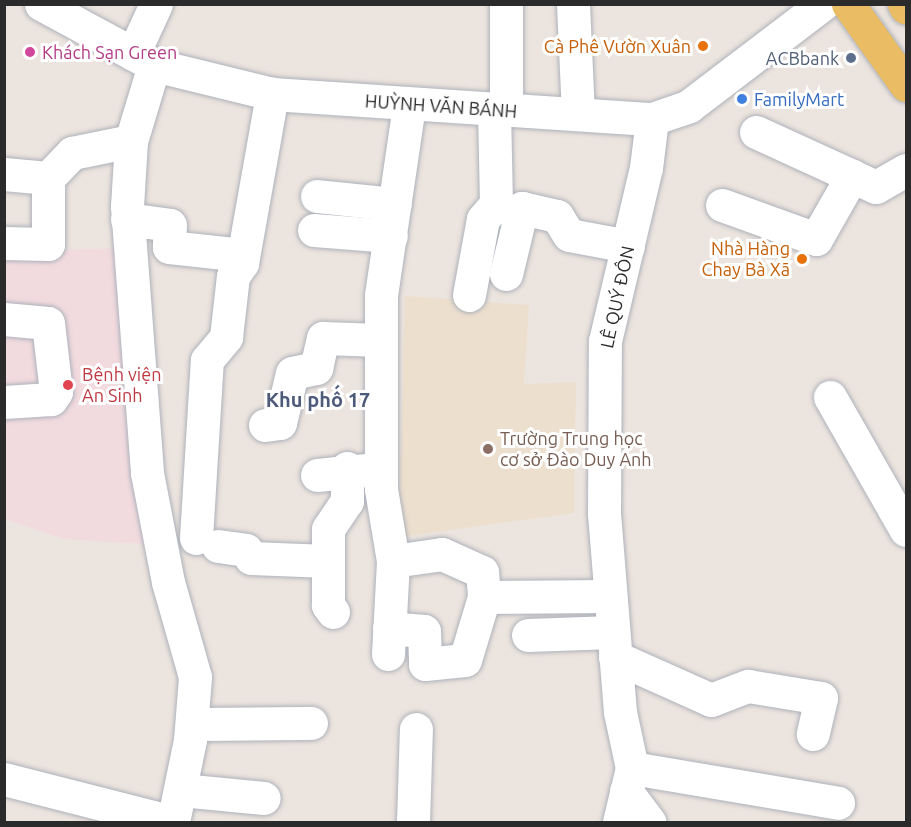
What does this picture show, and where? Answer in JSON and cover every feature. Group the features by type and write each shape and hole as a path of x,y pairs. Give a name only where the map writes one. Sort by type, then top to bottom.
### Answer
{"main road":[{"path":"848,4 906,85"}],"street":[{"name":"HUỲNH VĂN BÁNH","path":"41,4 144,59 272,94 409,105 652,119 689,106 823,4"},
{"path":"4,778 173,822 181,790 192,724 195,677 168,582 147,473 127,219 131,141 144,59 156,4"},
{"path":"469,295 483,219 496,204 506,4"},
{"path":"573,4 578,114"},
{"path":"272,94 243,255 232,276 226,337 207,360 207,542 246,550 250,558 328,561"},
{"path":"393,561 442,554 482,572 484,597 465,660 425,664 424,631 389,641 393,561 381,471 381,340 391,236 409,105"},
{"name":"LÊ QUÝ ÐÔN","path":"629,779 610,596 602,449 605,341 628,246 652,119"},
{"path":"756,132 876,188 906,170"},
{"path":"4,243 48,244 48,178 72,153 131,141"},
{"path":"4,174 48,178"},
{"path":"722,205 816,239 852,176"},
{"path":"317,196 395,204"},
{"path":"506,274 522,208 557,216 569,235 628,246"},
{"path":"127,219 170,225 169,247 243,255"},
{"path":"314,230 391,236"},
{"path":"4,319 48,322 57,392 51,399 4,402"},
{"path":"265,425 280,423 292,373 316,368 323,338 381,340"},
{"path":"830,397 906,530"},
{"path":"333,612 328,604 328,529 347,501 332,472 381,471"},
{"path":"484,597 610,596"},
{"path":"528,635 614,645 711,700 748,686 821,698 813,734"},
{"path":"192,724 311,723"},
{"path":"413,822 416,729"},
{"path":"629,779 838,803"},
{"path":"619,822 629,779"},
{"path":"629,779 650,822"},
{"path":"181,790 264,798"}],"shaded area":[{"name":"Bệnh viện An Sinh","path":"121,248 144,544 64,539 5,519 4,252"},
{"name":"Trường Trung học cơ sở Đào Duy Anh","path":"405,296 529,305 524,384 576,382 574,513 399,537"}],"place":[{"name":"Cà Phê Vườn Xuân","path":"703,46"},
{"name":"Khách Sạn Green","path":"30,52"},
{"name":"ACBbank","path":"851,58"},
{"name":"FamilyMart","path":"742,99"},
{"name":"Nhà Hàng Chay Bà Xã","path":"802,259"},
{"name":"Bệnh viện An Sinh","path":"68,385"},
{"name":"Trường Trung học cơ sở Đào Duy Anh","path":"488,449"}],"district":[{"name":"Khu phố 17","path":"318,399"}]}
